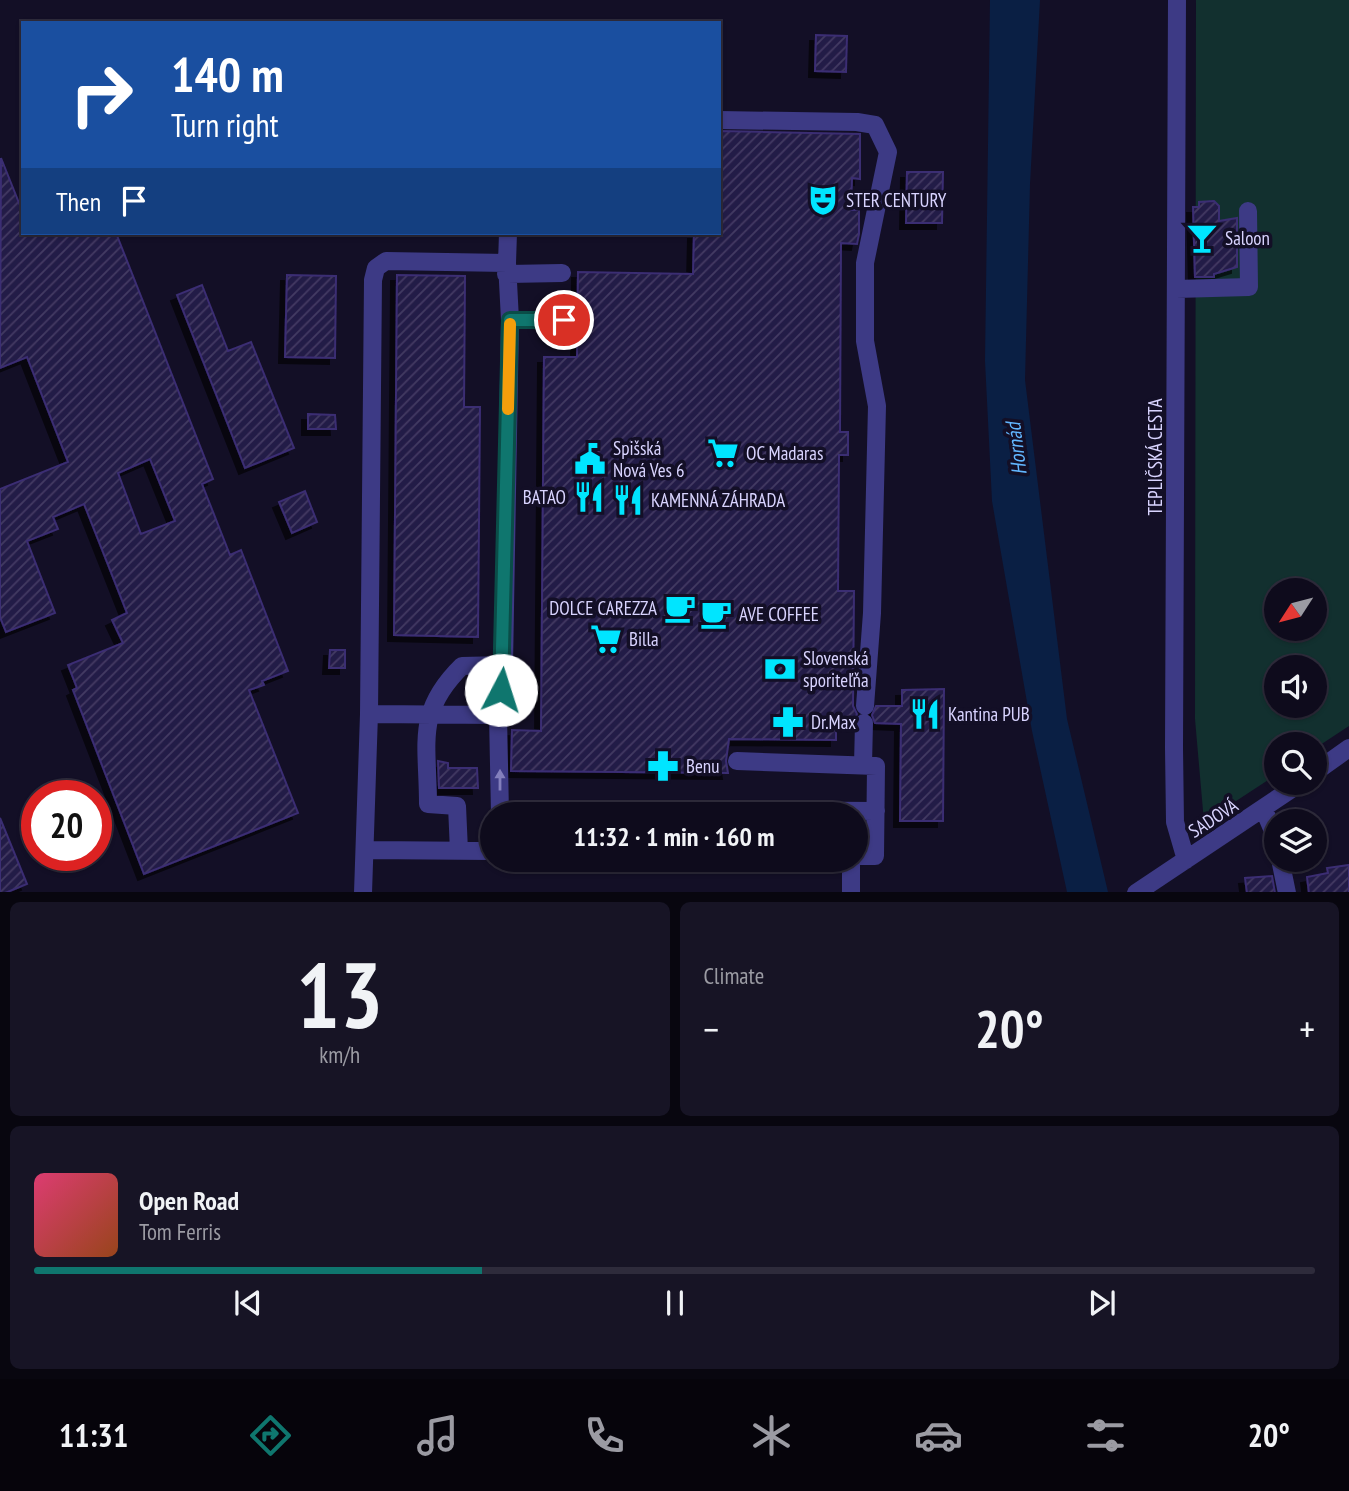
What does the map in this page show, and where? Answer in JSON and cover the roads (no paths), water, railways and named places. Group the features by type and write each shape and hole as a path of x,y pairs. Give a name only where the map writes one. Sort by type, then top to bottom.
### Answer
{"street":[{"name":"TEPLIČSKÁ CESTA","path":"1177,0 1174,760 1175,822 1186,860"},
{"path":"721,120 857,122 875,125 888,152 864,263 865,341 877,406 872,613 863,765"},
{"path":"1176,289 1249,286 1248,212"},
{"path":"500,802 498,715 504,665 510,320 506,268 508,235"},
{"path":"363,892 367,850 373,280 376,268 386,261 562,273"},
{"path":"510,320 564,320"},
{"path":"459,851 457,806 428,804 428,713 441,687 462,666 504,665"},
{"path":"369,714 498,715"},
{"path":"1327,764 1349,748"},
{"path":"737,761 876,766 875,856 868,856"},
{"name":"SADOVÁ","path":"1265,809 1284,795"},
{"name":"SADOVÁ","path":"1186,860 1264,810"},
{"path":"868,811 876,811"},
{"path":"367,850 480,851"},
{"path":"1139,891 1186,860"},
{"path":"851,872 851,892"},
{"path":"1283,872 1287,892"}],"water":[{"name":"Hornád","path":"990,0 1040,0 1030,184 1025,380 1067,719 1108,892 1067,892 1032,731 992,501 985,361"}],"place":[{"name":"STER CENTURY","path":"823,200"},
{"name":"Saloon","path":"1202,238"},
{"name":"OC Madaras","path":"723,453"},
{"name":"Spišská Nová Ves 6","path":"590,459"},
{"name":"BATAO","path":"589,497"},
{"name":"KAMENNÁ ZÁHRADA","path":"628,500"},
{"name":"DOLCE CAREZZA","path":"680,608"},
{"name":"AVE COFFEE","path":"716,614"},
{"name":"Billa","path":"606,639"},
{"name":"Slovenská sporiteľňa","path":"780,669"},
{"name":"Kantina PUB","path":"925,714"},
{"name":"Dr.Max","path":"788,722"},
{"name":"Benu","path":"663,766"}]}
